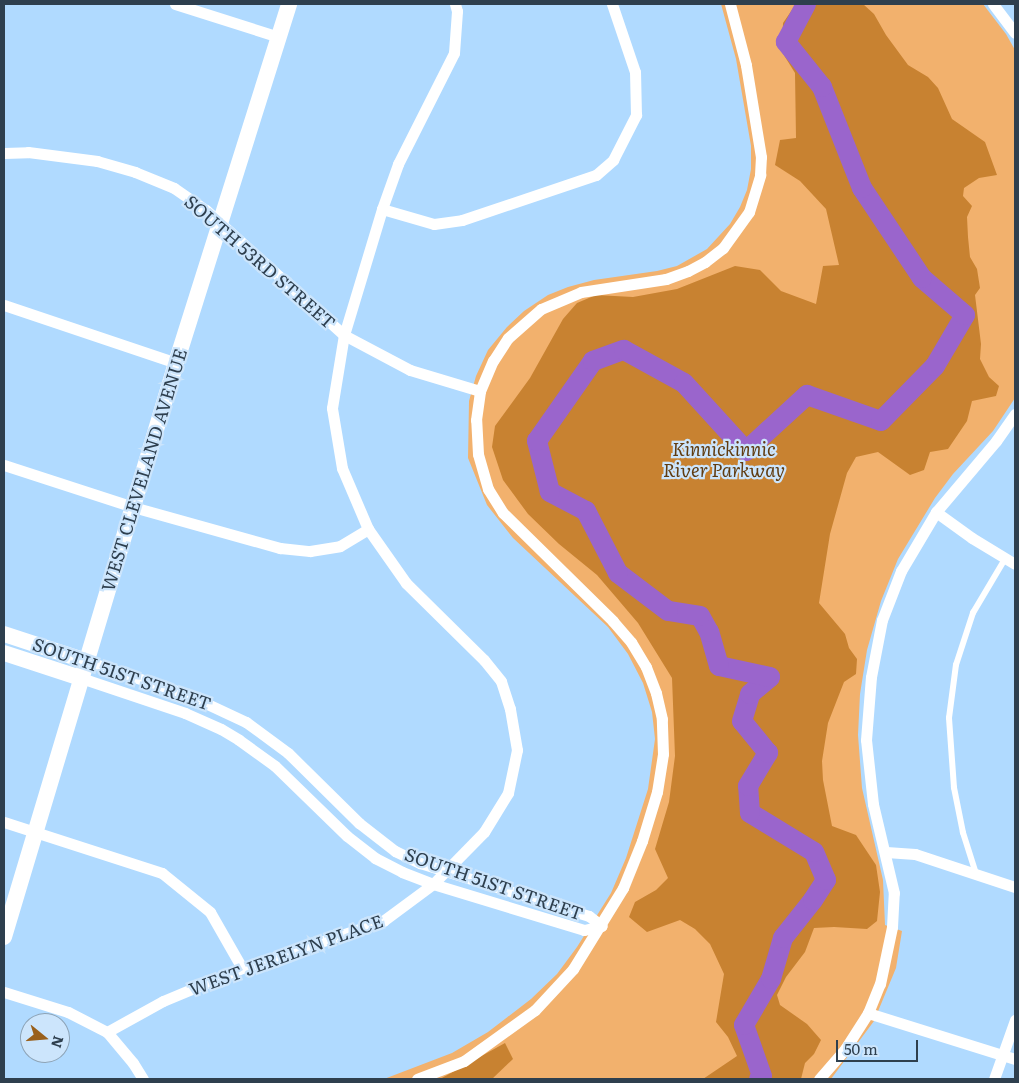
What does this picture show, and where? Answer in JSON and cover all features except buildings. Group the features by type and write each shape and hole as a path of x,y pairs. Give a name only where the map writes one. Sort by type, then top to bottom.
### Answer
{"street":[{"path":"176,4 279,37"},
{"name":"WEST CLEVELAND AVENUE","path":"4,937 8,907 35,832 176,363 289,4"},
{"name":"WEST JERELYN PLACE","path":"107,1032 163,1001 242,968 383,921 433,884 447,870 484,832 508,793 517,750 510,709 500,681 489,667 406,583 368,529 342,468 332,408 344,335 382,208 398,164 454,53 458,11 455,4"},
{"path":"382,208 434,224 462,220 596,176 613,160 636,115 635,72 612,4"},
{"path":"417,1079 464,1061 535,1010 573,969 602,926 623,888 642,842 657,792 663,754 662,719 656,693 646,667 631,642 613,621 517,529 503,513 488,489 478,454 476,420 480,391 493,360 508,338 541,309 581,292 666,279 688,271 705,262 723,248 749,212 760,175 760,157 746,66 730,4"},
{"path":"993,4 1015,33"},
{"name":"SOUTH 53RD STREET","path":"4,153 59,154 97,161 135,172 174,188 221,223 344,335 410,370 480,391"},
{"path":"4,306 176,363"},
{"path":"819,1079 845,1049 868,1013 880,984 892,927 894,894 868,775 866,740 871,677 876,645 890,596 901,570 936,512 996,441 1015,414"},
{"path":"4,465 133,507 280,548 310,551 340,546 368,529"},
{"path":"936,512 1010,561"},
{"name":"SOUTH 51ST STREET","path":"4,634 207,702 264,734 288,753 380,841 420,863 589,916 602,926"},
{"name":"SOUTH 51ST STREET","path":"4,653 202,720 221,729 253,749 275,766 347,836 375,858 433,884 584,930 602,926"},
{"path":"253,749 264,734"},
{"path":"4,822 162,873 210,912 242,968"},
{"path":"886,852 915,854 1015,887"},
{"path":"4,992 68,1012 107,1032 133,1063 143,1079"},
{"path":"868,1013 1010,1057"},
{"path":"994,1079 1010,1057 1015,1020"}],"lane":[{"path":"976,874 963,833 954,788 949,718 956,665 973,613 1010,561"}],"green space":[{"name":"Kinnickinnic River Parkway","path":"721,4 983,4 1006,34 1015,50 1015,398 993,431 953,474 935,498 898,559 881,601 867,650 860,694 858,735 862,788 883,880 885,925 902,931 896,968 874,1021 831,1079 384,1079 452,1053 488,1032 531,999 557,974 577,947 611,893 626,858 648,789 655,739 652,712 643,683 628,654 608,627 513,538 487,505 468,458 469,401 476,376 488,350 507,327 524,311 548,295 568,287 594,280 657,271 677,266 707,249 730,224 747,190 751,169 751,146 736,59"},
{"name":"Kinnickinnic River Parkway","path":"796,4 863,4 874,14 886,35 908,65 928,77 938,88 952,119 985,142 997,175 979,178 964,188 963,196 972,206 967,217 968,237 970,257 977,269 980,288 975,295 981,344 980,359 989,377 999,386 996,396 972,401 967,421 948,449 930,452 924,470 910,475 878,452 856,457 847,473 830,534 819,603 845,634 849,648 857,659 856,674 844,682 828,723 822,761 823,780 832,826 856,835 876,865 880,892 877,921 867,929 814,928 805,952 786,977 777,995 780,1005 807,1024 821,1040 814,1054 805,1063 801,1079 703,1079 737,1056 728,1037 716,1022 724,974 710,944 695,929 680,920 647,932 629,917 635,902 656,890 668,878 655,849 669,802 675,756 672,678 638,623 597,575 559,544 528,514 503,480 492,447 495,426 530,378 563,319 577,303 596,295 633,297 677,289 735,266 760,270 781,291 816,304 823,266 839,265 826,209 800,181 775,165 780,140 796,138 795,73 782,52 783,23"},
{"path":"505,1043 513,1059 492,1079 440,1079"}],"waterway":[{"path":"759,1079 762,1076 744,1025 771,979 783,938 826,880 814,852 750,813 748,786 768,753 742,721 750,694 770,677 719,666 709,632 700,616 668,611 618,573 586,511 550,492 537,441 593,361 624,350 684,383 746,451 807,395 881,421 935,366 965,315 922,278 862,188 822,87 786,42 806,4"}]}
